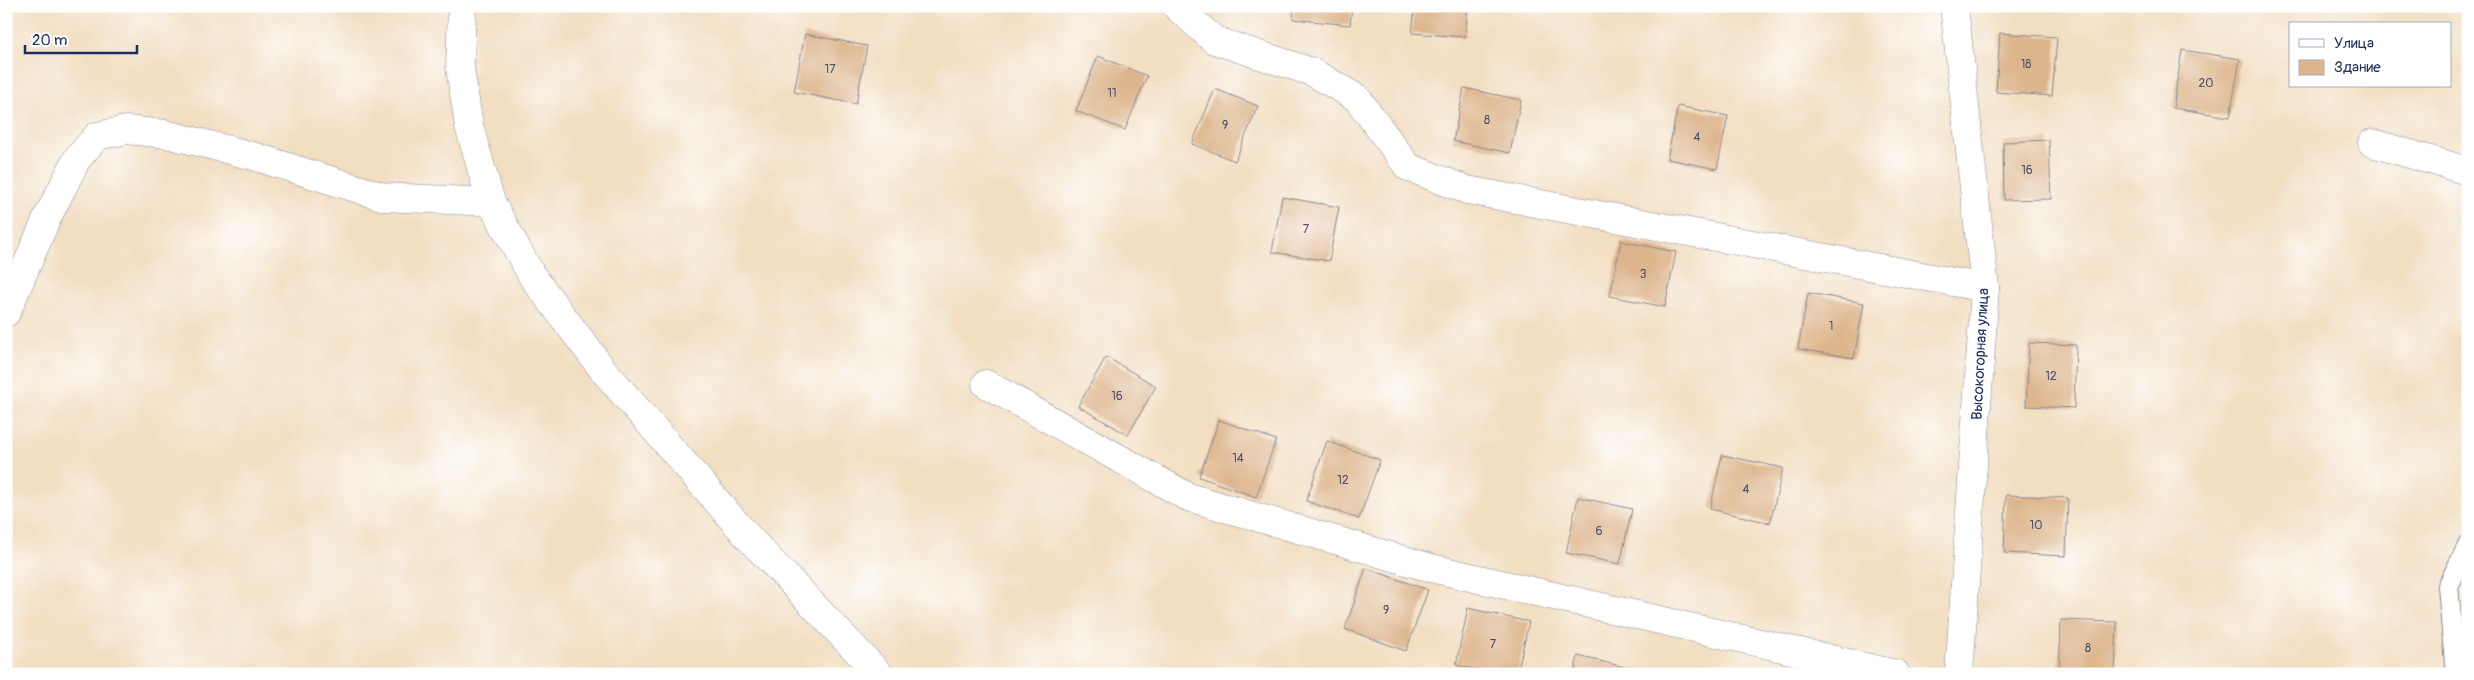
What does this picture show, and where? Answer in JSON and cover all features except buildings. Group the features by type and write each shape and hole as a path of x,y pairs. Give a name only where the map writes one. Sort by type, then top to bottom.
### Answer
{"street":[{"path":"462,6 460,68 469,126 491,202 532,276 604,371 748,537 879,674"},
{"path":"1176,6 1214,40 1312,72 1356,98 1408,167 1467,190 1985,288"},
{"name":"Высокогорная улица","path":"1954,6 1985,288 1959,674"},
{"path":"6,313 48,218 77,159 97,136 126,130 166,134 253,156 384,197 491,202"},
{"path":"2372,143 2468,171"},
{"path":"986,384 1188,497 1431,568 1896,674"}],"lane":[{"path":"2456,674 2448,586 2468,546"}]}
